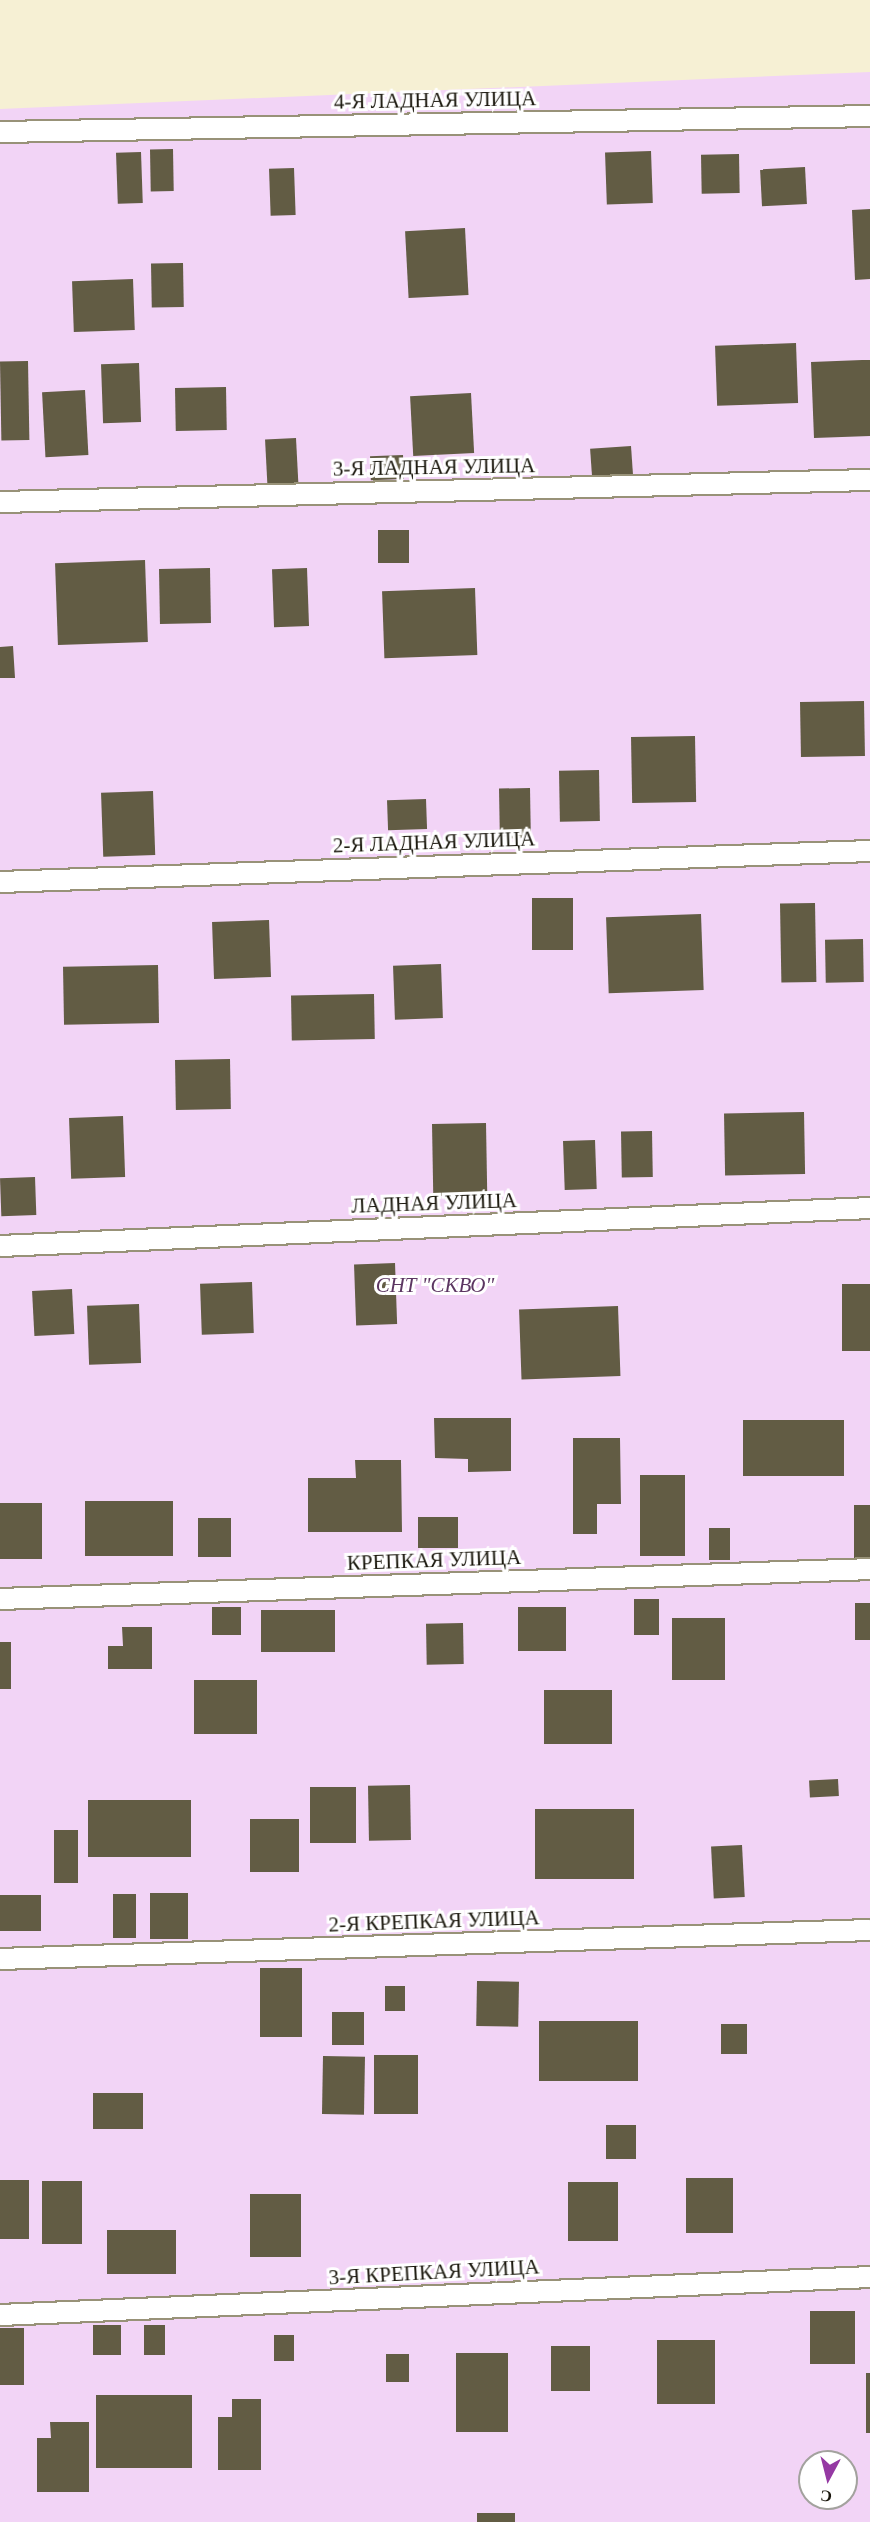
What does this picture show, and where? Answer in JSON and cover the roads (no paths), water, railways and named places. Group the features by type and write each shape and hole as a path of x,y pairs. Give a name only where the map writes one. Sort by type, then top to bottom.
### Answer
{"lane":[{"name":"4-Я ЛАДНАЯ УЛИЦА","path":"0,132 870,116"},
{"name":"3-Я ЛАДНАЯ УЛИЦА","path":"0,502 870,480"},
{"name":"2-Я ЛАДНАЯ УЛИЦА","path":"0,882 870,851"},
{"name":"ЛАДНАЯ УЛИЦА","path":"0,1246 870,1209"},
{"name":"КРЕПКАЯ УЛИЦА","path":"0,1599 870,1569"},
{"name":"2-Я КРЕПКАЯ УЛИЦА","path":"0,1959 870,1930"},
{"name":"3-Я КРЕПКАЯ УЛИЦА","path":"0,2315 870,2277"}],"park label":[{"name":"СНТ \"СКВО\"","path":"435,1285"}]}
